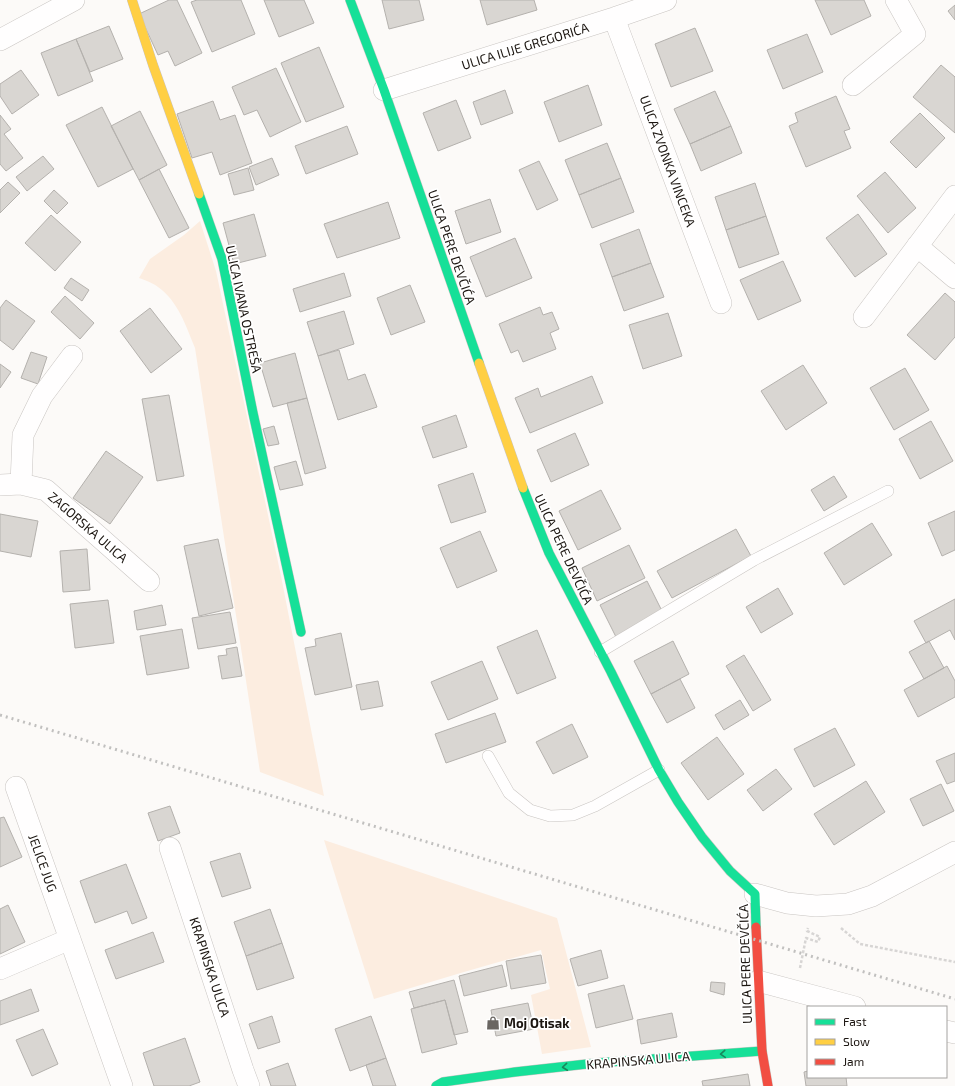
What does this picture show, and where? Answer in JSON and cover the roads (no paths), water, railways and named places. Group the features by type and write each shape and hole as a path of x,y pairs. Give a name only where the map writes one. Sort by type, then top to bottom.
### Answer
{"street":[{"path":"0,40 74,0"},
{"name":"ULICA IVANA OSTREŠA","path":"132,0 153,65 222,259 253,413 302,632"},
{"name":"ULICA PERE DEVČIĆA","path":"350,0 384,90 526,498 549,553 659,770 678,802 702,837 730,871 755,894 762,1051 768,1086"},
{"name":"ULICA ILIJE GREGORIĆA","path":"384,90 614,18 666,0"},
{"path":"853,85 915,34 896,0"},
{"name":"ULICA ZVONKA VINCEKA","path":"614,18 721,304"},
{"path":"864,317 955,196"},
{"path":"917,246 955,278"},
{"path":"21,484 23,435 42,396 72,356"},
{"name":"ZAGORSKA ULICA","path":"0,485 21,484 46,490 149,581"},
{"name":"JELICE JUG","path":"16,787 122,1086"},
{"name":"KRAPINSKA ULICA","path":"170,848 243,1070 250,1086"},
{"path":"755,894 788,903 816,906 848,904 872,896 955,852"},
{"path":"0,969 70,939"},
{"path":"758,981 851,1006"},
{"name":"KRAPINSKA ULICA","path":"436,1086 443,1082 515,1079 596,1063 762,1051"}],"lane":[{"path":"600,652 754,560 888,491"},
{"path":"488,756 509,793 530,810 550,816 573,815 588,809 659,770"}],"railway":[{"path":"0,715 955,999"}],"place":[{"name":"Moj Otisak","path":"493,1023"}]}
